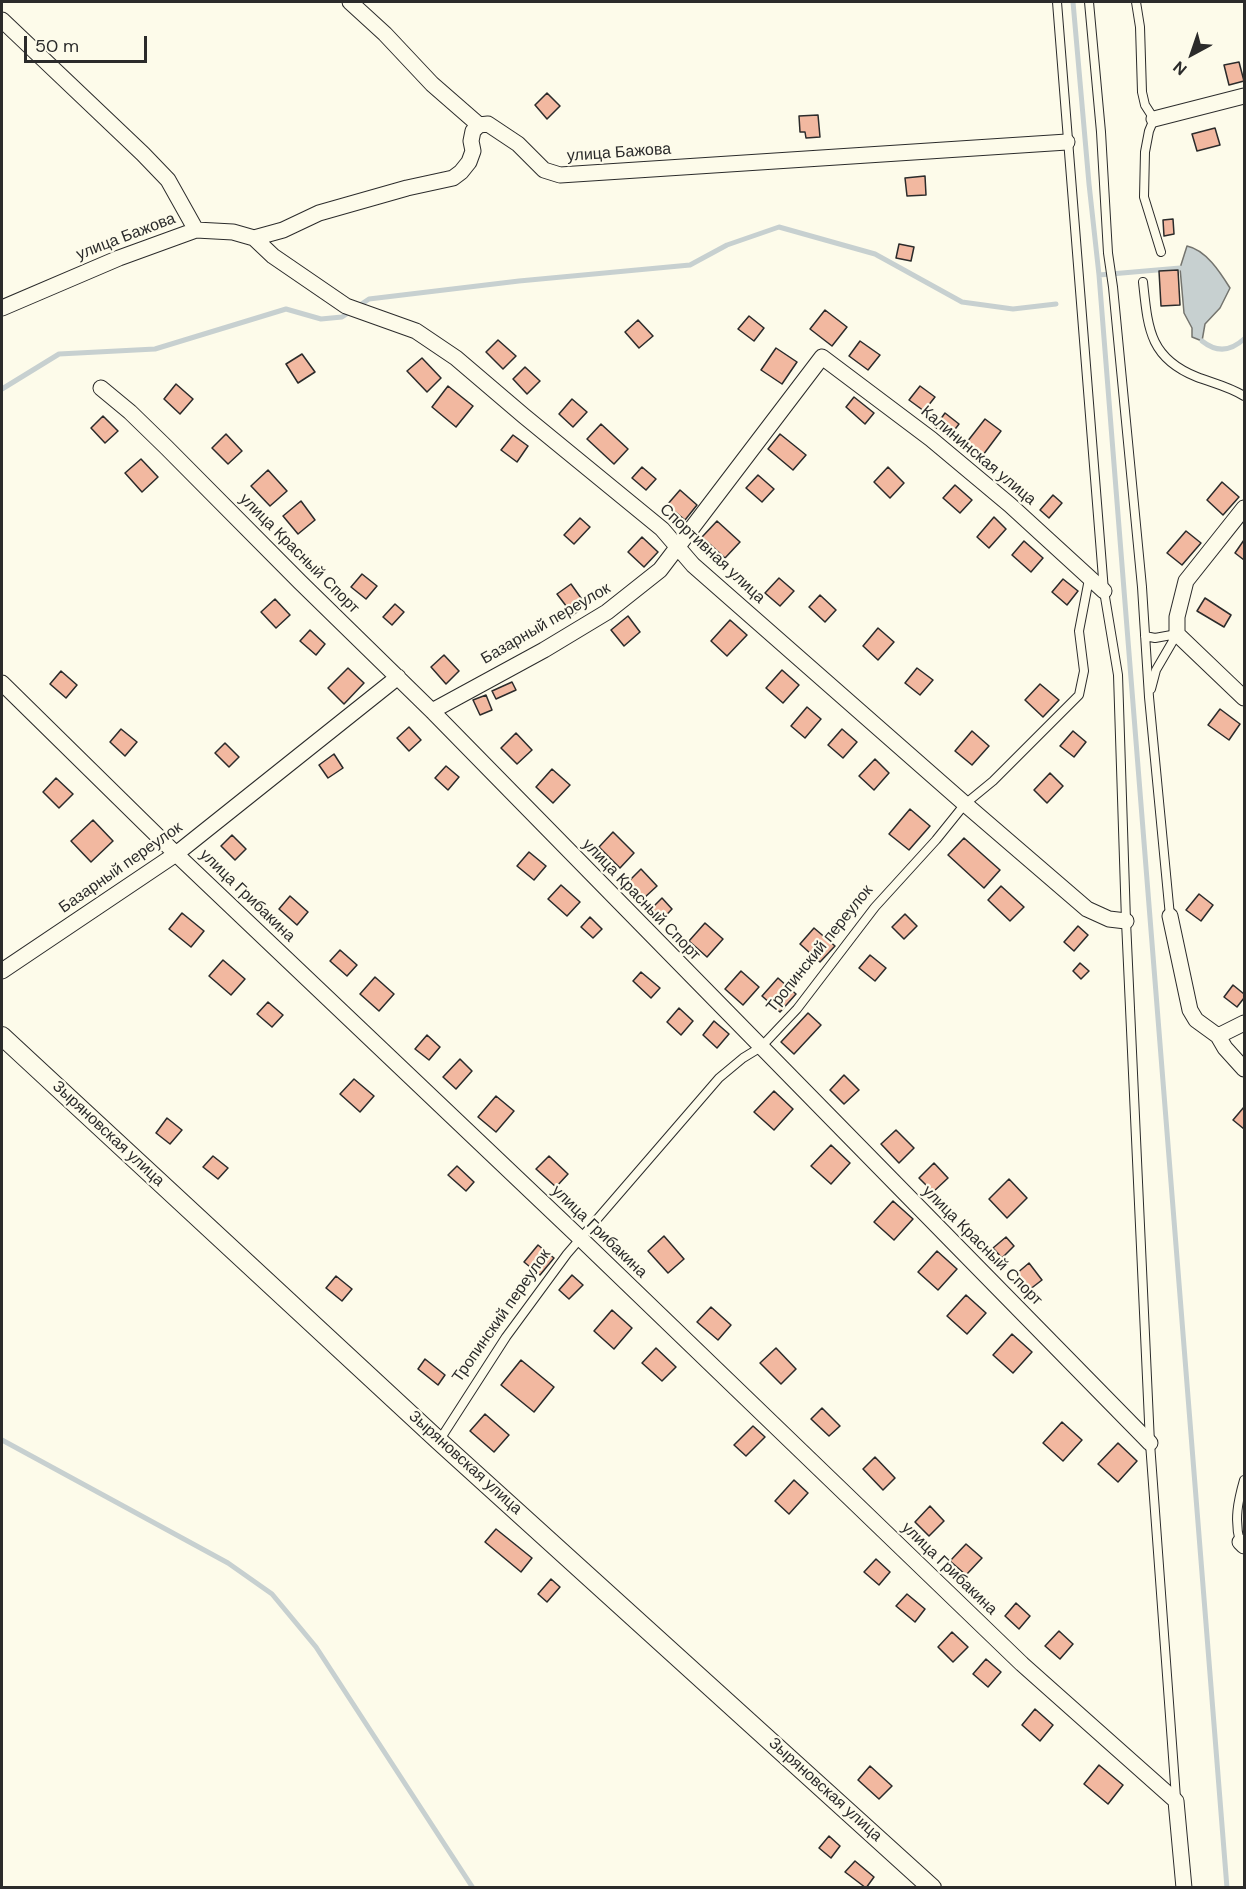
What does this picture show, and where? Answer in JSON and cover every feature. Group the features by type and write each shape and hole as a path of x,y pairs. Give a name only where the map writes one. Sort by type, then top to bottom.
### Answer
{"street":[{"path":"350,2 385,34 432,84 479,125"},
{"path":"2,20 168,180 196,230"},
{"path":"1154,119 1245,96"},
{"name":"улица Бажова","path":"2,308 119,258 196,230 233,232 254,238 283,230 319,213 407,188 453,178 469,162 473,151 471,141 473,131 479,125 488,124 518,144 544,170 560,175 1067,142"},
{"name":"Спортивная улица","path":"254,238 273,256 353,309 416,331 456,358 662,529 693,565 1087,909 1109,919 1126,921"},
{"name":"Калининская улица","path":"822,357 940,446 1010,504 1104,591"},
{"name":"Базарный переулок","path":"432,711 544,650 607,612 660,570 822,357"},
{"name":"улица Красный Спорт","path":"101,388 159,440 432,711 1150,1443"},
{"path":"1245,508 1186,581 1177,617 1177,634 1245,698"},
{"name":"Базарный переулок","path":"2,971 176,854 398,677"},
{"name":"улица Грибакина","path":"2,683 176,854 580,1238 1022,1664 1176,1801"},
{"path":"1170,916 1190,1010 1196,1020 1218,1036 1225,1048 1245,1069"},
{"path":"1218,1036 1245,1023"},
{"name":"Зыряновская улица","path":"2,1036 440,1441 932,1887"},
{"path":"1176,1801 1184,1887"}],"lane":[{"path":"1057,2 1104,591 1118,675 1126,921 1150,1443 1176,1801"},
{"path":"1089,2 1101,132 1108,253 1117,321 1170,916"},
{"path":"1136,2 1140,27 1142,92 1145,105 1154,119 1145,152 1144,197 1161,252"},
{"path":"1143,282 1147,319 1156,347 1171,364 1194,376 1245,396"},
{"name":"Тропинский переулок","path":"440,1441 506,1337 580,1238 719,1078 743,1058 761,1047 797,1009 875,907 936,840 965,804 993,782 1079,695 1084,671 1079,631 1089,579"},
{"path":"1145,636 1155,638 1177,634"},
{"path":"1149,696 1156,670 1177,634"},
{"path":"1242,1544 1237,1531 1237,1506 1245,1480"}],"shaded area":[{"path":"1187,246 1206,257 1230,288 1220,308 1205,324 1202,341 1192,337 1192,328 1184,313 1180,268"}],"building":[{"path":"1239,62 1244,81 1229,85 1224,65"},
{"path":"547,93 560,106 547,119 535,105"},
{"path":"818,115 820,137 806,138 805,132 800,132 799,116"},
{"path":"1215,128 1220,145 1197,151 1192,134"},
{"path":"925,176 926,195 907,196 905,178"},
{"path":"1173,219 1174,234 1164,236 1163,220"},
{"path":"899,244 914,247 911,261 896,258"},
{"path":"1178,270 1180,305 1161,306 1159,271"},
{"path":"825,310 847,327 832,346 810,329"},
{"path":"749,316 764,328 754,341 738,329"},
{"path":"638,320 653,336 639,348 625,332"},
{"path":"498,340 516,356 503,369 486,352"},
{"path":"860,341 880,355 868,370 849,356"},
{"path":"776,348 797,362 782,384 761,370"},
{"path":"302,354 315,372 298,383 286,364"},
{"path":"422,358 441,378 427,392 407,371"},
{"path":"525,367 540,381 527,394 513,379"},
{"path":"176,384 193,399 180,414 164,399"},
{"path":"448,386 473,406 456,427 432,407"},
{"path":"920,386 935,397 924,411 909,400"},
{"path":"854,397 874,413 865,424 846,407"},
{"path":"572,399 587,412 573,427 559,414"},
{"path":"945,413 959,424 949,437 935,427"},
{"path":"103,416 118,431 105,443 91,428"},
{"path":"985,419 1001,431 983,455 967,442"},
{"path":"601,424 628,449 614,464 587,439"},
{"path":"226,434 242,451 228,464 212,448"},
{"path":"780,434 806,455 793,470 768,449"},
{"path":"513,435 528,446 517,462 501,450"},
{"path":"141,459 158,477 142,492 125,473"},
{"path":"642,467 656,479 646,490 632,478"},
{"path":"888,467 904,483 890,498 874,482"},
{"path":"268,470 287,491 270,506 251,486"},
{"path":"758,475 774,489 762,502 746,488"},
{"path":"1222,482 1239,497 1223,515 1207,500"},
{"path":"955,485 972,500 960,513 943,498"},
{"path":"680,490 697,505 685,520 667,505"},
{"path":"1053,495 1062,503 1049,518 1040,510"},
{"path":"301,501 315,520 298,534 283,516"},
{"path":"994,517 1006,529 989,548 977,537"},
{"path":"580,518 590,527 574,544 564,535"},
{"path":"717,521 740,542 725,558 702,537"},
{"path":"1186,531 1201,543 1182,565 1167,553"},
{"path":"642,537 658,552 644,567 628,552"},
{"path":"1244,540 1244,560 1235,553"},
{"path":"1024,541 1043,558 1031,572 1012,555"},
{"path":"362,574 377,586 366,599 351,587"},
{"path":"779,578 794,591 780,606 765,593"},
{"path":"1063,579 1078,591 1067,605 1052,592"},
{"path":"571,584 586,605 573,615 557,594"},
{"path":"820,595 836,610 825,622 809,607"},
{"path":"1205,598 1231,615 1224,627 1197,611"},
{"path":"275,599 290,615 276,628 261,612"},
{"path":"395,604 404,612 392,625 383,617"},
{"path":"628,616 640,632 624,646 611,630"},
{"path":"730,620 747,635 727,656 711,641"},
{"path":"878,628 894,642 878,660 863,646"},
{"path":"310,630 325,644 316,655 300,641"},
{"path":"444,655 459,671 446,684 431,667"},
{"path":"348,668 364,683 344,704 328,688"},
{"path":"917,668 933,680 920,695 905,683"},
{"path":"782,670 799,685 783,703 766,688"},
{"path":"61,671 77,685 66,698 50,684"},
{"path":"512,682 516,690 496,699 492,691"},
{"path":"1040,684 1059,700 1043,717 1025,700"},
{"path":"486,695 492,710 480,715 473,700"},
{"path":"807,707 821,719 805,738 791,726"},
{"path":"1220,709 1240,724 1229,740 1208,725"},
{"path":"409,727 421,740 409,751 397,738"},
{"path":"121,729 137,742 125,756 110,742"},
{"path":"842,729 857,742 843,758 828,745"},
{"path":"972,731 989,746 972,765 955,751"},
{"path":"1073,731 1086,742 1074,757 1060,746"},
{"path":"516,733 532,750 517,764 501,748"},
{"path":"225,743 239,757 229,767 215,753"},
{"path":"334,754 343,768 328,778 319,765"},
{"path":"875,759 889,773 874,790 859,776"},
{"path":"446,766 459,777 448,790 435,778"},
{"path":"552,769 570,785 553,803 536,787"},
{"path":"1050,773 1063,786 1047,803 1034,790"},
{"path":"56,778 73,794 59,808 43,792"},
{"path":"910,809 930,826 909,850 889,834"},
{"path":"93,820 113,841 91,862 71,841"},
{"path":"613,832 634,853 620,868 599,847"},
{"path":"232,835 246,849 235,860 221,846"},
{"path":"964,838 1000,870 984,888 948,855"},
{"path":"529,852 546,866 534,880 517,866"},
{"path":"641,869 657,886 644,898 628,882"},
{"path":"561,885 580,902 567,916 548,899"},
{"path":"1001,886 1024,907 1010,921 988,900"},
{"path":"1199,894 1213,905 1201,921 1186,910"},
{"path":"290,896 308,912 297,925 279,909"},
{"path":"662,898 672,909 659,923 648,912"},
{"path":"182,913 204,931 191,947 169,929"},
{"path":"905,914 917,926 904,939 892,927"},
{"path":"590,917 602,929 593,938 581,927"},
{"path":"705,923 723,939 707,957 689,941"},
{"path":"1078,926 1088,935 1074,951 1064,942"},
{"path":"814,928 835,946 820,962 800,944"},
{"path":"340,950 357,965 347,976 330,961"},
{"path":"870,955 886,968 875,981 859,968"},
{"path":"223,960 245,979 231,995 209,976"},
{"path":"1080,963 1089,971 1081,979 1073,971"},
{"path":"741,971 759,987 743,1005 725,989"},
{"path":"641,972 660,988 651,998 633,981"},
{"path":"375,977 394,994 379,1011 360,994"},
{"path":"778,978 796,994 780,1012 762,996"},
{"path":"1233,985 1244,994 1244,998 1237,1007 1224,997"},
{"path":"268,1002 283,1015 272,1027 257,1014"},
{"path":"679,1008 693,1021 681,1035 667,1022"},
{"path":"808,1013 821,1025 794,1054 781,1042"},
{"path":"714,1021 729,1034 717,1048 703,1035"},
{"path":"427,1035 440,1047 429,1060 415,1049"},
{"path":"460,1059 472,1071 456,1089 443,1077"},
{"path":"844,1075 859,1090 844,1104 830,1090"},
{"path":"354,1079 374,1096 360,1112 340,1094"},
{"path":"774,1091 793,1109 774,1130 754,1112"},
{"path":"496,1096 514,1111 496,1132 478,1117"},
{"path":"1244,1107 1244,1129 1233,1120"},
{"path":"167,1118 182,1130 170,1144 156,1133"},
{"path":"896,1130 914,1148 899,1163 881,1144"},
{"path":"831,1145 850,1163 831,1184 811,1166"},
{"path":"213,1156 228,1168 218,1179 203,1167"},
{"path":"549,1156 568,1174 556,1187 536,1169"},
{"path":"934,1163 948,1178 933,1192 919,1178"},
{"path":"457,1166 474,1182 466,1191 448,1175"},
{"path":"1009,1179 1027,1198 1007,1218 989,1199"},
{"path":"893,1201 913,1219 894,1240 874,1222"},
{"path":"664,1236 684,1259 668,1273 648,1251"},
{"path":"1006,1237 1014,1246 1002,1258 993,1248"},
{"path":"538,1245 554,1258 540,1275 524,1262"},
{"path":"937,1251 957,1269 938,1290 918,1272"},
{"path":"1029,1263 1042,1280 1029,1290 1016,1274"},
{"path":"572,1275 583,1285 569,1299 559,1290"},
{"path":"336,1276 352,1289 342,1301 326,1288"},
{"path":"966,1295 986,1313 967,1334 947,1316"},
{"path":"711,1307 731,1325 718,1340 697,1322"},
{"path":"612,1310 632,1328 614,1349 594,1331"},
{"path":"1012,1334 1032,1352 1013,1373 993,1355"},
{"path":"656,1348 676,1367 662,1381 642,1363"},
{"path":"776,1348 796,1369 781,1384 760,1363"},
{"path":"425,1359 445,1375 438,1385 418,1369"},
{"path":"521,1360 554,1387 534,1412 501,1385"},
{"path":"822,1408 840,1426 829,1436 811,1419"},
{"path":"485,1414 509,1435 494,1452 470,1431"},
{"path":"1062,1422 1082,1440 1063,1461 1043,1443"},
{"path":"753,1426 765,1437 746,1456 734,1445"},
{"path":"1118,1443 1137,1461 1118,1482 1098,1464"},
{"path":"875,1457 895,1478 883,1490 863,1469"},
{"path":"794,1480 808,1493 789,1514 775,1501"},
{"path":"930,1506 944,1521 929,1536 915,1522"},
{"path":"496,1529 532,1558 521,1572 485,1542"},
{"path":"966,1544 982,1558 966,1575 950,1561"},
{"path":"876,1559 890,1572 879,1585 864,1572"},
{"path":"551,1579 560,1587 547,1602 538,1594"},
{"path":"907,1594 925,1609 915,1622 896,1606"},
{"path":"1016,1603 1030,1616 1019,1629 1005,1616"},
{"path":"1059,1631 1073,1644 1060,1659 1045,1646"},
{"path":"952,1632 968,1647 953,1662 938,1647"},
{"path":"986,1659 1001,1672 988,1687 973,1674"},
{"path":"1035,1709 1053,1725 1040,1741 1022,1725"},
{"path":"1099,1765 1123,1785 1108,1804 1084,1784"},
{"path":"870,1766 892,1786 879,1799 858,1780"},
{"path":"829,1836 840,1846 831,1858 819,1848"},
{"path":"855,1861 874,1877 866,1888 845,1872"}],"waterway":[{"path":"1073,2 1099,275 1227,1888"},
{"path":"2,389 59,354 155,349 286,309 321,319 342,317 369,299 519,281 690,265 727,245 779,227 875,254 962,302 1013,309 1056,304"},
{"path":"1099,275 1180,268"},
{"path":"1202,341 1218,349 1224,349 1244,339"},
{"path":"2,1440 228,1563 272,1594 316,1647 473,1888"}]}
